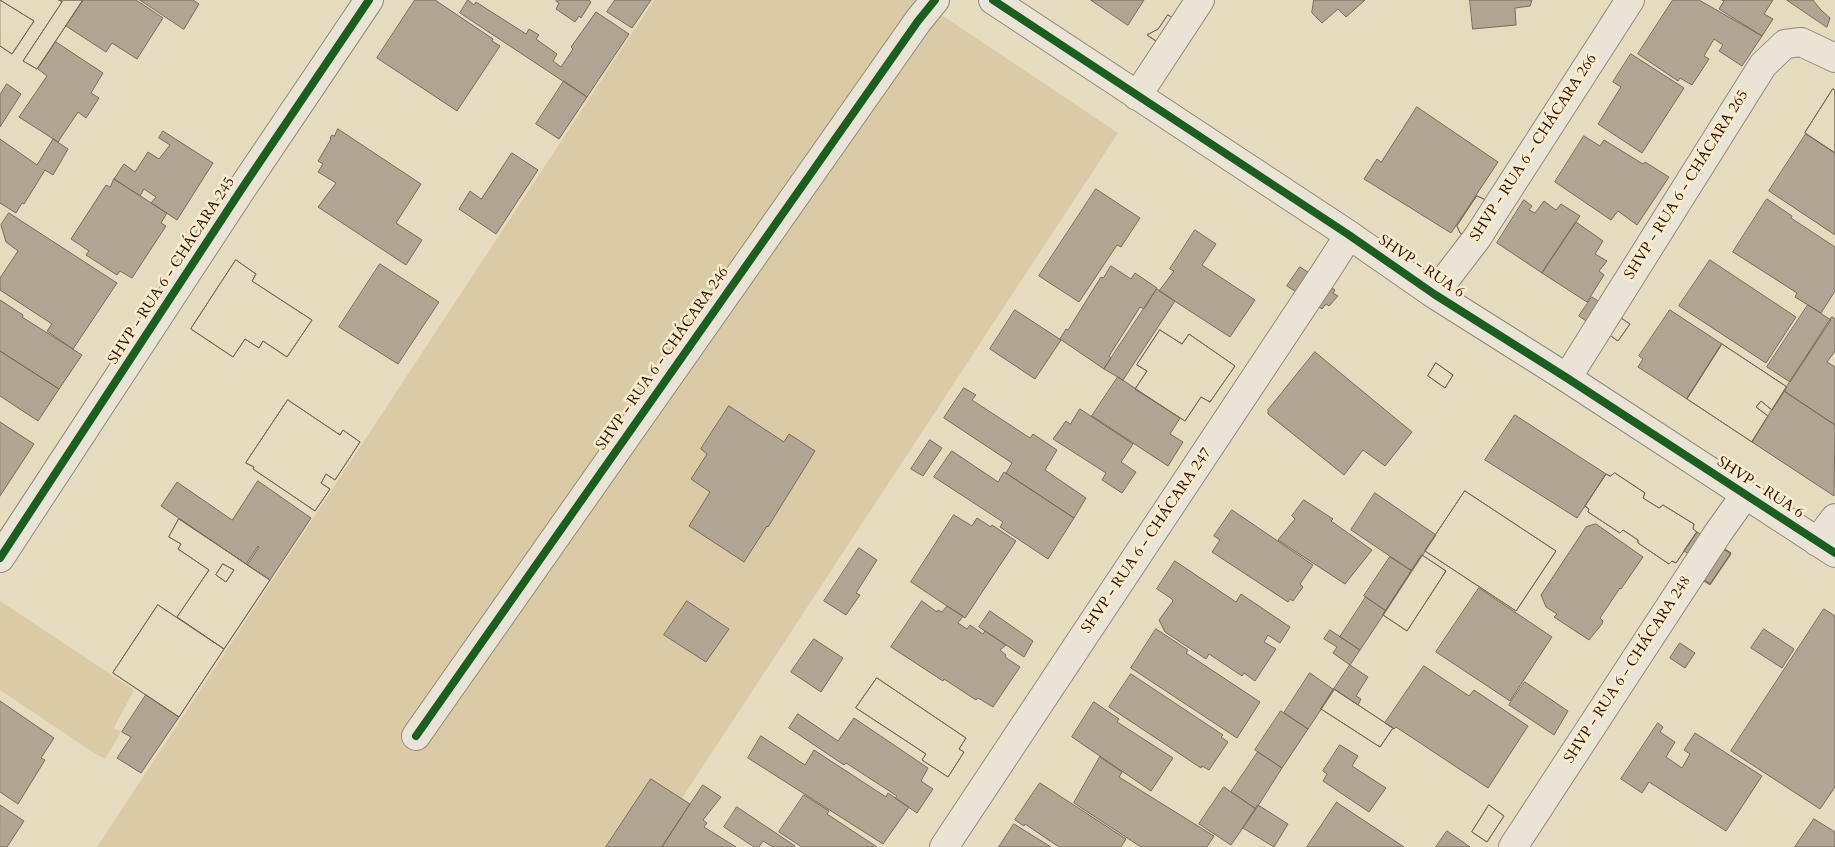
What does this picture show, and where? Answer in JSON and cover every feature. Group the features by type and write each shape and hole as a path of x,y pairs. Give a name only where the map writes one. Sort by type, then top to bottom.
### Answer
{"street":[{"name":"SHVP - RUA 6 - CHÁCARA 245","path":"0,558 241,190 370,0"},
{"name":"SHVP - RUA 6 - CHÁCARA 246","path":"416,736 918,21 935,0"},
{"name":"SHVP - RUA 6","path":"993,0 1434,294 1567,378 1826,548"},
{"path":"1137,96 1200,0"},
{"name":"SHVP - RUA 6 - CHÁCARA 266","path":"1434,294 1477,238 1630,0"},
{"name":"SHVP - RUA 6 - CHÁCARA 265","path":"1567,378 1763,65 1784,44 1801,42 1835,58"},
{"name":"SHVP - RUA 6 - CHÁCARA 247","path":"944,847 1348,235"},
{"name":"SHVP - RUA 6 - CHÁCARA 248","path":"1513,847 1718,533 1745,495"},
{"path":"1826,548 1835,518"}],"shaded area":[{"path":"654,0 919,0 1118,133 650,847 97,847"},
{"path":"0,601 134,690 114,728 121,732 105,759 0,690"}],"building":[{"path":"0,0 34,21 12,54 0,46"},
{"path":"0,0 34,21 12,54 0,46"},
{"path":"59,0 83,0 37,69 23,61 62,2"},
{"path":"59,0 83,0 37,69 23,61 62,2"},
{"path":"83,0 136,0 163,18 137,59 112,43 106,52 66,26"},
{"path":"140,0 193,0 199,4 184,29"},
{"path":"415,0 435,0 493,39 492,41 500,46 457,111 377,58"},
{"path":"468,0 474,5 476,2 526,34 529,29 539,35 536,39 557,54 553,61 561,67 573,49 571,47 596,12 629,34 587,97 460,13"},
{"path":"557,0 589,0 591,2 581,18 579,16 575,22 556,9 559,3"},
{"path":"615,0 651,0 632,28 607,12"},
{"path":"1091,0 1144,0 1128,25"},
{"path":"1314,0 1365,0 1346,17 1338,9 1322,23 1312,13"},
{"path":"1470,0 1532,0 1530,6 1515,8 1516,25 1473,29"},
{"path":"1673,0 1699,0 1762,36 1742,66 1719,51 1723,45 1714,39 1704,56 1709,59 1692,85 1680,78 1678,81 1638,54"},
{"path":"1722,0 1773,0 1764,14 1773,19 1762,36 1719,9 1724,1"},
{"path":"1787,0 1813,0 1830,18 1827,27"},
{"path":"1168,15 1178,21 1162,45 1147,35 1158,29"},
{"path":"1168,15 1178,21 1162,45 1147,35 1158,29"},
{"path":"56,42 103,73 91,93 99,98 86,118 78,112 58,142 19,117 47,76 38,69"},
{"path":"1631,54 1684,88 1642,153 1598,124 1621,87 1613,82"},
{"path":"564,81 587,97 559,139 536,124"},
{"path":"7,84 21,94 0,127 0,95"},
{"path":"1833,89 1835,90 1835,153 1805,133"},
{"path":"1833,89 1835,90 1835,153 1805,133"},
{"path":"1417,107 1498,162 1451,233 1364,179 1377,159 1381,162"},
{"path":"338,129 421,184 396,223 422,240 406,265 318,207 336,183 318,172 323,164 318,161 330,138 332,135 334,136"},
{"path":"163,131 213,163 177,220 151,203 156,197 144,189 140,196 114,179 124,164 135,172 148,152 159,159 170,145 159,138"},
{"path":"1806,134 1835,153 1835,235 1769,191"},
{"path":"1584,136 1600,146 1604,140 1643,164 1645,162 1669,177 1637,225 1618,211 1611,220 1555,182"},
{"path":"0,139 37,165 53,139 68,149 53,175 45,170 24,204 22,203 16,213 0,203"},
{"path":"512,153 538,170 496,234 459,209 470,191 481,199"},
{"path":"114,179 167,213 161,223 166,226 132,278 120,271 117,275 86,255 89,251 71,239 106,185 110,187"},
{"path":"1096,189 1140,218 1121,247 1117,245 1079,302 1039,276"},
{"path":"1477,196 1486,200 1465,236 1460,233 1457,226"},
{"path":"1477,196 1486,200 1465,236 1460,233 1457,226"},
{"path":"1767,199 1792,216 1791,218 1835,247 1835,291 1821,313 1795,297 1797,293 1733,252"},
{"path":"1524,200 1532,206 1529,210 1535,213 1544,201 1556,210 1561,204 1580,216 1542,273 1497,243"},
{"path":"9,213 117,283 73,349 47,331 52,324 0,290 0,278 18,251 6,242 1,225"},
{"path":"1576,222 1603,241 1595,254 1607,261 1599,271 1604,275 1587,302 1542,273"},
{"path":"1195,230 1216,244 1202,265 1255,300 1230,337 1159,291 1174,271 1170,269"},
{"path":"236,260 256,274 252,281 312,320 287,357 263,341 259,348 245,339 233,357 191,329"},
{"path":"236,260 256,274 252,281 312,320 287,357 263,341 259,348 245,339 233,357 191,329"},
{"path":"1710,260 1796,317 1766,363 1679,306"},
{"path":"380,264 439,302 398,364 339,327"},
{"path":"1111,266 1131,279 1135,273 1157,288 1144,309 1140,307 1109,356 1111,358 1104,369 1060,339 1066,329 1068,330 1101,277 1103,278"},
{"path":"1300,267 1335,290 1333,293 1338,296 1329,306 1326,304 1322,309 1287,286"},
{"path":"1157,289 1175,301 1123,380 1104,369"},
{"path":"1592,297 1610,309 1596,328 1579,316"},
{"path":"0,300 23,315 22,317 82,355 59,389 0,351"},
{"path":"1808,305 1831,320 1790,382 1767,367"},
{"path":"1015,310 1061,340 1035,379 990,349"},
{"path":"1609,310 1630,324 1618,341 1598,327"},
{"path":"1609,310 1630,324 1618,341 1598,327"},
{"path":"1670,310 1722,344 1687,399 1638,367 1643,359 1639,356"},
{"path":"1832,317 1835,319 1835,351 1827,362 1835,367 1835,425 1784,391"},
{"path":"1160,330 1182,344 1189,334 1235,366 1210,402 1201,397 1185,421 1135,389 1147,371 1137,365"},
{"path":"1160,330 1182,344 1189,334 1235,366 1210,402 1201,397 1185,421 1135,389 1147,371 1137,365"},
{"path":"1722,344 1787,387 1772,410 1761,401 1756,407 1768,416 1752,442 1687,399"},
{"path":"1722,344 1787,387 1772,410 1761,401 1756,407 1768,416 1752,442 1687,399"},
{"path":"0,351 59,389 38,421 0,396"},
{"path":"1315,352 1412,432 1385,466 1363,450 1344,475 1268,414 1268,410"},
{"path":"1436,363 1453,375 1445,388 1428,376"},
{"path":"1436,363 1453,375 1445,388 1428,376"},
{"path":"1118,377 1180,418 1170,434 1183,442 1168,466 1092,416"},
{"path":"964,388 976,395 972,400 1030,438 1033,434 1057,450 1045,470 1086,498 1074,518 1006,473 1012,463 944,418"},
{"path":"1784,391 1835,425 1834,496 1752,442"},
{"path":"288,400 340,435 343,430 360,442 335,480 326,474 321,483 330,489 315,511 246,463"},
{"path":"288,400 340,435 343,430 360,442 335,480 326,474 321,483 330,489 315,511 246,463"},
{"path":"729,406 784,442 789,434 815,451 744,562 689,526 710,492 691,479 707,454 701,449"},
{"path":"1080,409 1133,444 1121,462 1136,472 1122,493 1102,480 1106,473 1053,439 1066,421 1070,424"},
{"path":"1515,415 1606,474 1577,518 1485,460"},
{"path":"0,422 34,444 0,496"},
{"path":"930,440 942,448 923,476 911,469"},
{"path":"952,451 998,482 1004,472 1074,518 1048,559 1000,527 1003,522 934,477"},
{"path":"1615,473 1645,493 1643,498 1659,508 1663,505 1694,524 1693,529 1697,532 1676,563 1672,561 1669,564 1638,543 1638,540 1623,530 1620,533 1588,512 1589,509 1585,506 1606,474 1610,476"},
{"path":"1615,473 1645,493 1643,498 1659,508 1663,505 1694,524 1693,529 1697,532 1676,563 1672,561 1669,564 1638,543 1638,540 1623,530 1620,533 1588,512 1589,509 1585,506 1606,474 1610,476"},
{"path":"258,481 311,518 270,580 247,565 258,546 246,564 161,506 177,482 232,520"},
{"path":"1465,491 1556,551 1516,611 1425,551"},
{"path":"1465,491 1556,551 1516,611 1425,551"},
{"path":"1375,493 1436,535 1412,571 1351,530"},
{"path":"1304,500 1333,519 1331,521 1372,550 1345,584 1278,540 1295,519 1292,516"},
{"path":"1232,510 1313,565 1300,584 1303,587 1293,601 1290,599 1288,602 1212,552 1220,540 1214,536"},
{"path":"954,515 972,526 977,518 991,527 992,525 1016,541 965,618 911,582"},
{"path":"179,519 270,580 224,649 177,617 209,570 178,549 181,544 169,537","holes":["223,564 234,570 226,582 216,575"]},
{"path":"179,519 270,580 224,649 177,617 209,570 178,549 181,544 169,537","holes":["223,564 234,570 226,582 216,575"]},
{"path":"1596,524 1643,557 1600,618 1603,621 1602,624 1589,640 1554,617 1557,614 1546,607 1541,595 1586,527"},
{"path":"1697,532 1731,554 1710,585 1695,575 1703,562 1684,551"},
{"path":"1717,544 1731,553 1710,584 1696,574"},
{"path":"1717,544 1731,553 1710,584 1696,574"},
{"path":"859,548 877,560 856,593 860,595 846,615 824,601"},
{"path":"1422,555 1446,571 1407,631 1383,615"},
{"path":"1422,555 1446,571 1407,631 1383,615"},
{"path":"1390,557 1412,571 1386,611 1364,596"},
{"path":"1175,561 1236,602 1241,594 1290,627 1280,643 1268,635 1264,642 1276,649 1255,681 1244,673 1242,676 1209,654 1206,659 1165,632 1159,620 1173,601 1157,589"},
{"path":"1479,588 1552,637 1510,701 1436,652"},
{"path":"1366,597 1386,611 1360,650 1340,637"},
{"path":"687,601 729,629 706,662 664,635"},
{"path":"922,601 937,612 938,610 942,612 947,606 963,616 958,623 967,629 970,625 983,634 985,631 1006,645 1000,650 1006,655 1005,657 1020,667 993,707 978,698 976,700 944,679 943,681 891,647"},
{"path":"158,605 224,649 179,717 113,673"},
{"path":"158,605 224,649 179,717 113,673"},
{"path":"1824,609 1835,616 1835,787 1820,809 1731,751"},
{"path":"990,611 1033,641 1024,657 979,627"},
{"path":"1156,629 1188,650 1186,653 1260,702 1237,738 1131,668"},
{"path":"1764,629 1794,649 1782,668 1751,648"},
{"path":"1330,630 1360,650 1350,665 1333,653 1337,647 1324,639"},
{"path":"814,639 843,658 821,692 791,672"},
{"path":"1680,643 1695,653 1685,668 1670,658"},
{"path":"1350,665 1368,677 1356,696 1361,699 1358,705 1334,689"},
{"path":"1424,666 1469,696 1474,690 1528,726 1488,788 1396,727 1394,729 1385,723"},
{"path":"1310,673 1334,690 1308,729 1284,713"},
{"path":"1131,674 1223,735 1221,737 1228,742 1209,770 1202,766 1201,768 1109,707"},
{"path":"877,678 966,738 959,749 964,752 948,777 922,760 926,754 856,708"},
{"path":"877,678 966,738 959,749 964,752 948,777 922,760 926,754 856,708"},
{"path":"1525,682 1568,711 1554,735 1509,705"},
{"path":"1334,689 1393,728 1380,747 1321,709"},
{"path":"1334,689 1393,728 1380,747 1321,709"},
{"path":"146,695 179,717 141,773 117,758 131,737 122,732"},
{"path":"0,701 54,738 41,758 45,760 18,804 0,792"},
{"path":"1094,702 1119,719 1117,722 1173,758 1151,791 1072,737"},
{"path":"1281,711 1308,729 1282,768 1255,750"},
{"path":"798,714 838,741 854,718 928,768 921,781 933,789 917,813 895,798 897,796 846,763 844,765 789,728"},
{"path":"1658,723 1663,727 1660,732 1675,742 1666,757 1682,768 1690,754 1684,750 1695,733 1762,776 1726,831 1649,782 1642,793 1621,779"},
{"path":"761,736 805,765 814,750 886,797 888,793 909,807 883,844 748,758"},
{"path":"1340,745 1358,756 1352,766 1386,788 1369,812 1323,781 1327,774 1323,771"},
{"path":"1258,752 1282,768 1256,809 1231,792"},
{"path":"1100,757 1122,772 1119,777 1214,836 1207,847 1141,847 1074,803"},
{"path":"651,779 690,804 662,847 606,847"},
{"path":"1040,783 1126,839 1121,847 1059,847 1025,824 1024,826 1015,820"},
{"path":"703,785 721,797 703,820 707,823 704,827 736,847 662,847"},
{"path":"1224,787 1256,809 1231,845 1199,824"},
{"path":"804,795 829,811 827,814 877,847 802,847 779,832"},
{"path":"1337,802 1339,804 1404,847 1307,847"},
{"path":"0,805 24,821 7,847 0,847"},
{"path":"1258,805 1288,824 1274,847 1243,828"},
{"path":"1489,805 1504,816 1487,842 1472,832"},
{"path":"1489,805 1504,816 1487,842 1472,832"},
{"path":"737,807 795,846 773,847 763,841 759,847 754,847 724,827"},
{"path":"1814,819 1835,832 1835,847 1795,847"},
{"path":"1014,824 1051,847 999,847"},
{"path":"1447,831 1460,840 1470,847 1436,847"}],"cycle path":[{"path":"0,558 241,190 369,0"},
{"path":"416,736 918,21 935,0"},
{"path":"993,0 1349,235 1434,294 1567,378 1835,553"}]}
